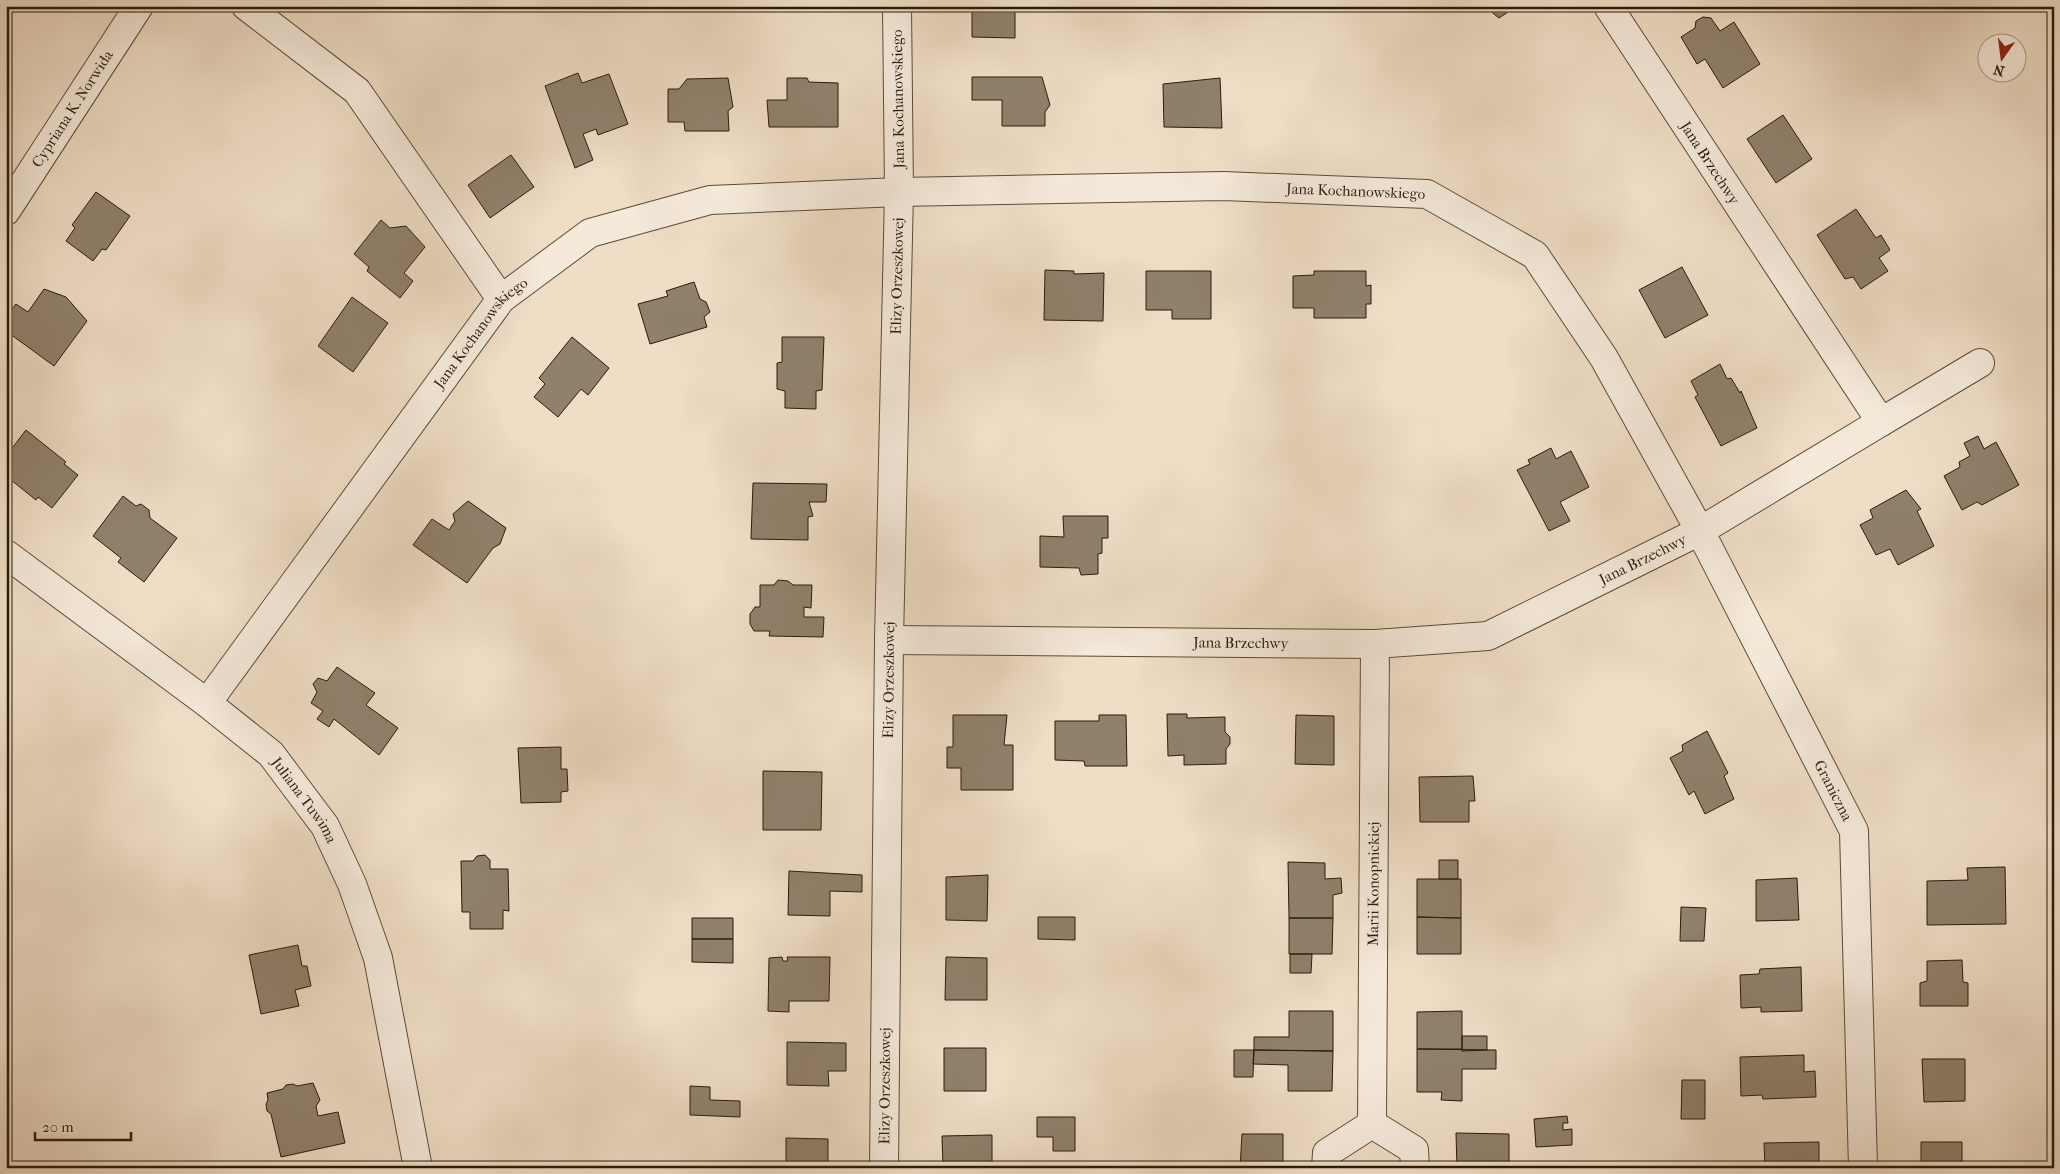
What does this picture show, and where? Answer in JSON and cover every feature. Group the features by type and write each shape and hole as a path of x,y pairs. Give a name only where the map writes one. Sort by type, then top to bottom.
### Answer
{"street":[{"name":"Cypriana K. Norwida","path":"6,211 139,6"},
{"path":"246,6 357,91 501,299"},
{"name":"Jana Kochanowskiego","path":"897,6 899,192"},
{"name":"Jana Brzechwy","path":"890,640 1375,644 1488,636 1700,530 1881,422 1608,6"},
{"name":"Jana Kochanowskiego","path":"207,703 501,299 590,233 710,200 899,192 1224,186 1427,194 1535,255 1604,358 1700,530"},
{"name":"Elizy Orzeszkowej","path":"884,1168 890,640 899,192"},
{"path":"1881,422 1980,363"},
{"name":"Graniczna","path":"1700,530 1854,831 1862,1168"},
{"name":"Juliana Tuwima","path":"6,554 207,703 271,754 325,826 352,884 378,958 418,1168"},
{"name":"Marii Konopnickiej","path":"1372,1124 1375,644"},
{"path":"1326,1168 1326,1153 1372,1124 1414,1150 1415,1168"}],"building":[{"path":"282,6 293,6 290,11"},
{"path":"972,6 1015,6 1015,38 972,37"},
{"path":"1484,6 1517,6 1499,18"},
{"path":"1703,17 1711,18 1720,31 1734,22 1760,64 1723,88 1705,59 1697,64 1681,37 1695,28 1696,21"},
{"path":"6,61 11,65 6,72"},
{"path":"578,73 582,83 609,74 628,124 598,135 596,129 583,134 593,160 575,168 545,86"},
{"path":"972,77 1042,77 1050,105 1045,112 1045,126 1002,126 1002,100 972,100"},
{"path":"728,78 733,107 728,111 729,131 685,131 684,122 668,122 668,89 679,89 687,79"},
{"path":"787,78 807,78 809,82 838,83 838,127 769,127 767,100 787,100"},
{"path":"1220,78 1222,128 1164,127 1163,84"},
{"path":"1783,115 1812,159 1776,183 1747,139"},
{"path":"511,155 534,187 490,218 468,185"},
{"path":"96,192 130,216 106,250 102,249 93,261 66,241 75,228 72,225"},
{"path":"1856,209 1876,238 1881,235 1890,250 1879,258 1888,271 1861,289 1853,277 1845,279 1817,235"},
{"path":"381,220 390,228 406,226 425,247 404,273 413,281 400,298 367,271 369,267 354,254"},
{"path":"1682,267 1708,315 1665,338 1639,290"},
{"path":"1045,270 1074,271 1074,274 1104,273 1103,321 1044,320"},
{"path":"1146,271 1211,271 1211,319 1172,319 1172,310 1146,310"},
{"path":"1314,271 1366,271 1366,286 1371,285 1371,304 1366,304 1366,318 1314,318 1314,308 1293,308 1293,276 1314,275"},
{"path":"694,282 700,299 706,302 710,312 704,317 707,327 650,344 638,304 668,296 666,291"},
{"path":"44,289 66,297 87,321 54,366 6,331 6,317 16,304 28,312"},
{"path":"352,297 388,323 353,372 318,346"},
{"path":"572,337 609,368 588,395 581,389 558,417 534,397 545,384 539,378"},
{"path":"782,337 824,337 822,390 816,391 816,409 785,408 785,391 777,389 777,363 782,362"},
{"path":"1720,364 1727,379 1731,378 1740,393 1741,391 1757,428 1721,446 1695,397 1698,395 1691,381"},
{"path":"26,430 66,462 64,464 78,475 52,508 38,497 36,500 6,476 6,456"},
{"path":"1978,436 1984,449 1996,442 2019,485 1982,505 1977,502 1962,510 1944,476 1960,467 1959,462 1970,456 1964,443"},
{"path":"1551,448 1556,459 1571,451 1589,487 1560,502 1570,521 1549,531 1517,470 1530,464 1528,460"},
{"path":"753,483 827,484 826,502 809,502 813,516 808,517 808,540 751,539"},
{"path":"1906,490 1921,509 1917,511 1934,546 1898,565 1890,549 1876,555 1860,525 1873,518 1870,510"},
{"path":"123,496 136,506 141,504 149,510 150,518 177,538 144,582 118,562 121,558 93,536"},
{"path":"468,501 506,528 500,544 493,548 467,583 413,545 432,519 449,530 455,521 453,514"},
{"path":"1063,516 1108,516 1108,538 1102,538 1102,553 1098,554 1098,574 1081,575 1079,568 1040,567 1040,536 1064,537"},
{"path":"778,580 788,581 793,585 812,585 811,608 804,607 804,617 824,617 823,637 769,636 770,631 754,631 750,624 750,614 755,607 760,607 760,585 774,585"},
{"path":"337,667 375,693 366,705 398,728 379,755 334,719 329,727 317,719 323,711 311,703 317,692 313,684 318,678 327,681"},
{"path":"1167,714 1187,714 1187,718 1225,717 1225,732 1230,737 1230,744 1226,749 1226,764 1184,765 1184,755 1168,756"},
{"path":"953,715 1007,715 1004,745 1013,745 1013,790 961,790 961,768 947,768 947,747 953,747"},
{"path":"1099,715 1126,715 1127,766 1085,766 1084,761 1055,760 1055,721 1099,721"},
{"path":"1296,715 1334,716 1334,765 1295,764"},
{"path":"1707,731 1728,773 1724,776 1734,799 1705,814 1694,791 1689,795 1670,758 1683,751 1682,745"},
{"path":"561,747 561,769 567,769 568,791 561,792 561,802 521,803 518,748"},
{"path":"763,771 822,772 821,830 763,830"},
{"path":"1473,776 1475,801 1469,801 1469,822 1420,822 1419,777"},
{"path":"485,855 490,860 490,869 508,869 509,911 503,910 503,929 470,929 470,912 462,912 461,861 473,861 477,856"},
{"path":"1439,860 1458,860 1458,879 1439,879"},
{"path":"1288,862 1325,863 1325,879 1341,878 1342,893 1333,895 1333,918 1289,918"},
{"path":"2005,867 2006,924 1927,925 1927,881 1968,880 1967,868"},
{"path":"789,871 862,875 862,892 830,891 830,916 788,915"},
{"path":"988,875 987,921 946,920 946,877"},
{"path":"1797,878 1799,920 1756,921 1756,880"},
{"path":"1417,879 1461,879 1461,918 1417,917"},
{"path":"1681,907 1706,908 1704,941 1680,941"},
{"path":"1038,917 1075,917 1075,940 1038,939"},
{"path":"1417,917 1461,918 1461,954 1417,954"},
{"path":"692,918 733,918 733,939 692,939"},
{"path":"1289,918 1333,918 1332,954 1289,954"},
{"path":"692,939 733,939 733,963 692,962"},
{"path":"298,945 302,966 307,966 311,986 295,990 299,1006 261,1014 249,955"},
{"path":"1290,954 1312,954 1311,973 1290,973"},
{"path":"782,957 783,961 788,961 787,957 830,957 829,1001 789,1001 789,1012 768,1011 769,958"},
{"path":"946,957 987,958 987,1000 945,1000"},
{"path":"1962,960 1963,982 1968,983 1968,1006 1920,1006 1920,983 1927,981 1927,961"},
{"path":"1801,967 1802,1011 1761,1012 1761,1007 1741,1008 1740,975 1759,974 1760,969"},
{"path":"1289,1011 1333,1011 1333,1051 1254,1050 1254,1037 1289,1037"},
{"path":"1462,1011 1462,1049 1417,1049 1417,1012"},
{"path":"1462,1036 1487,1036 1487,1050 1462,1051"},
{"path":"787,1042 846,1043 846,1071 828,1071 829,1086 787,1085"},
{"path":"944,1048 986,1048 986,1091 944,1091"},
{"path":"1417,1049 1496,1050 1496,1069 1462,1069 1462,1101 1441,1100 1442,1092 1417,1092"},
{"path":"1234,1050 1254,1050 1253,1077 1234,1077"},
{"path":"1254,1050 1333,1051 1332,1091 1288,1091 1288,1065 1253,1064"},
{"path":"1804,1055 1804,1072 1815,1071 1816,1097 1763,1099 1762,1095 1741,1096 1740,1057"},
{"path":"1922,1059 1965,1059 1965,1101 1924,1102"},
{"path":"1682,1080 1705,1080 1705,1119 1681,1119"},
{"path":"313,1083 320,1100 316,1106 318,1116 338,1112 345,1143 281,1157 271,1114 267,1111 267,1093 283,1089 286,1085 293,1084 297,1086"},
{"path":"690,1086 710,1087 710,1100 740,1101 740,1117 690,1115"},
{"path":"1567,1116 1568,1123 1563,1123 1563,1130 1572,1129 1572,1145 1536,1147 1534,1119"},
{"path":"1037,1117 1075,1117 1075,1151 1053,1151 1053,1137 1037,1137"},
{"path":"1456,1133 1509,1134 1509,1168 1457,1168"},
{"path":"1242,1134 1283,1134 1283,1168 1240,1168"},
{"path":"992,1135 992,1168 943,1168 942,1136"},
{"path":"786,1138 828,1139 828,1168 786,1168"},
{"path":"1819,1142 1819,1168 1765,1168 1764,1143"},
{"path":"1921,1142 1962,1142 1962,1168 1921,1168"}]}
